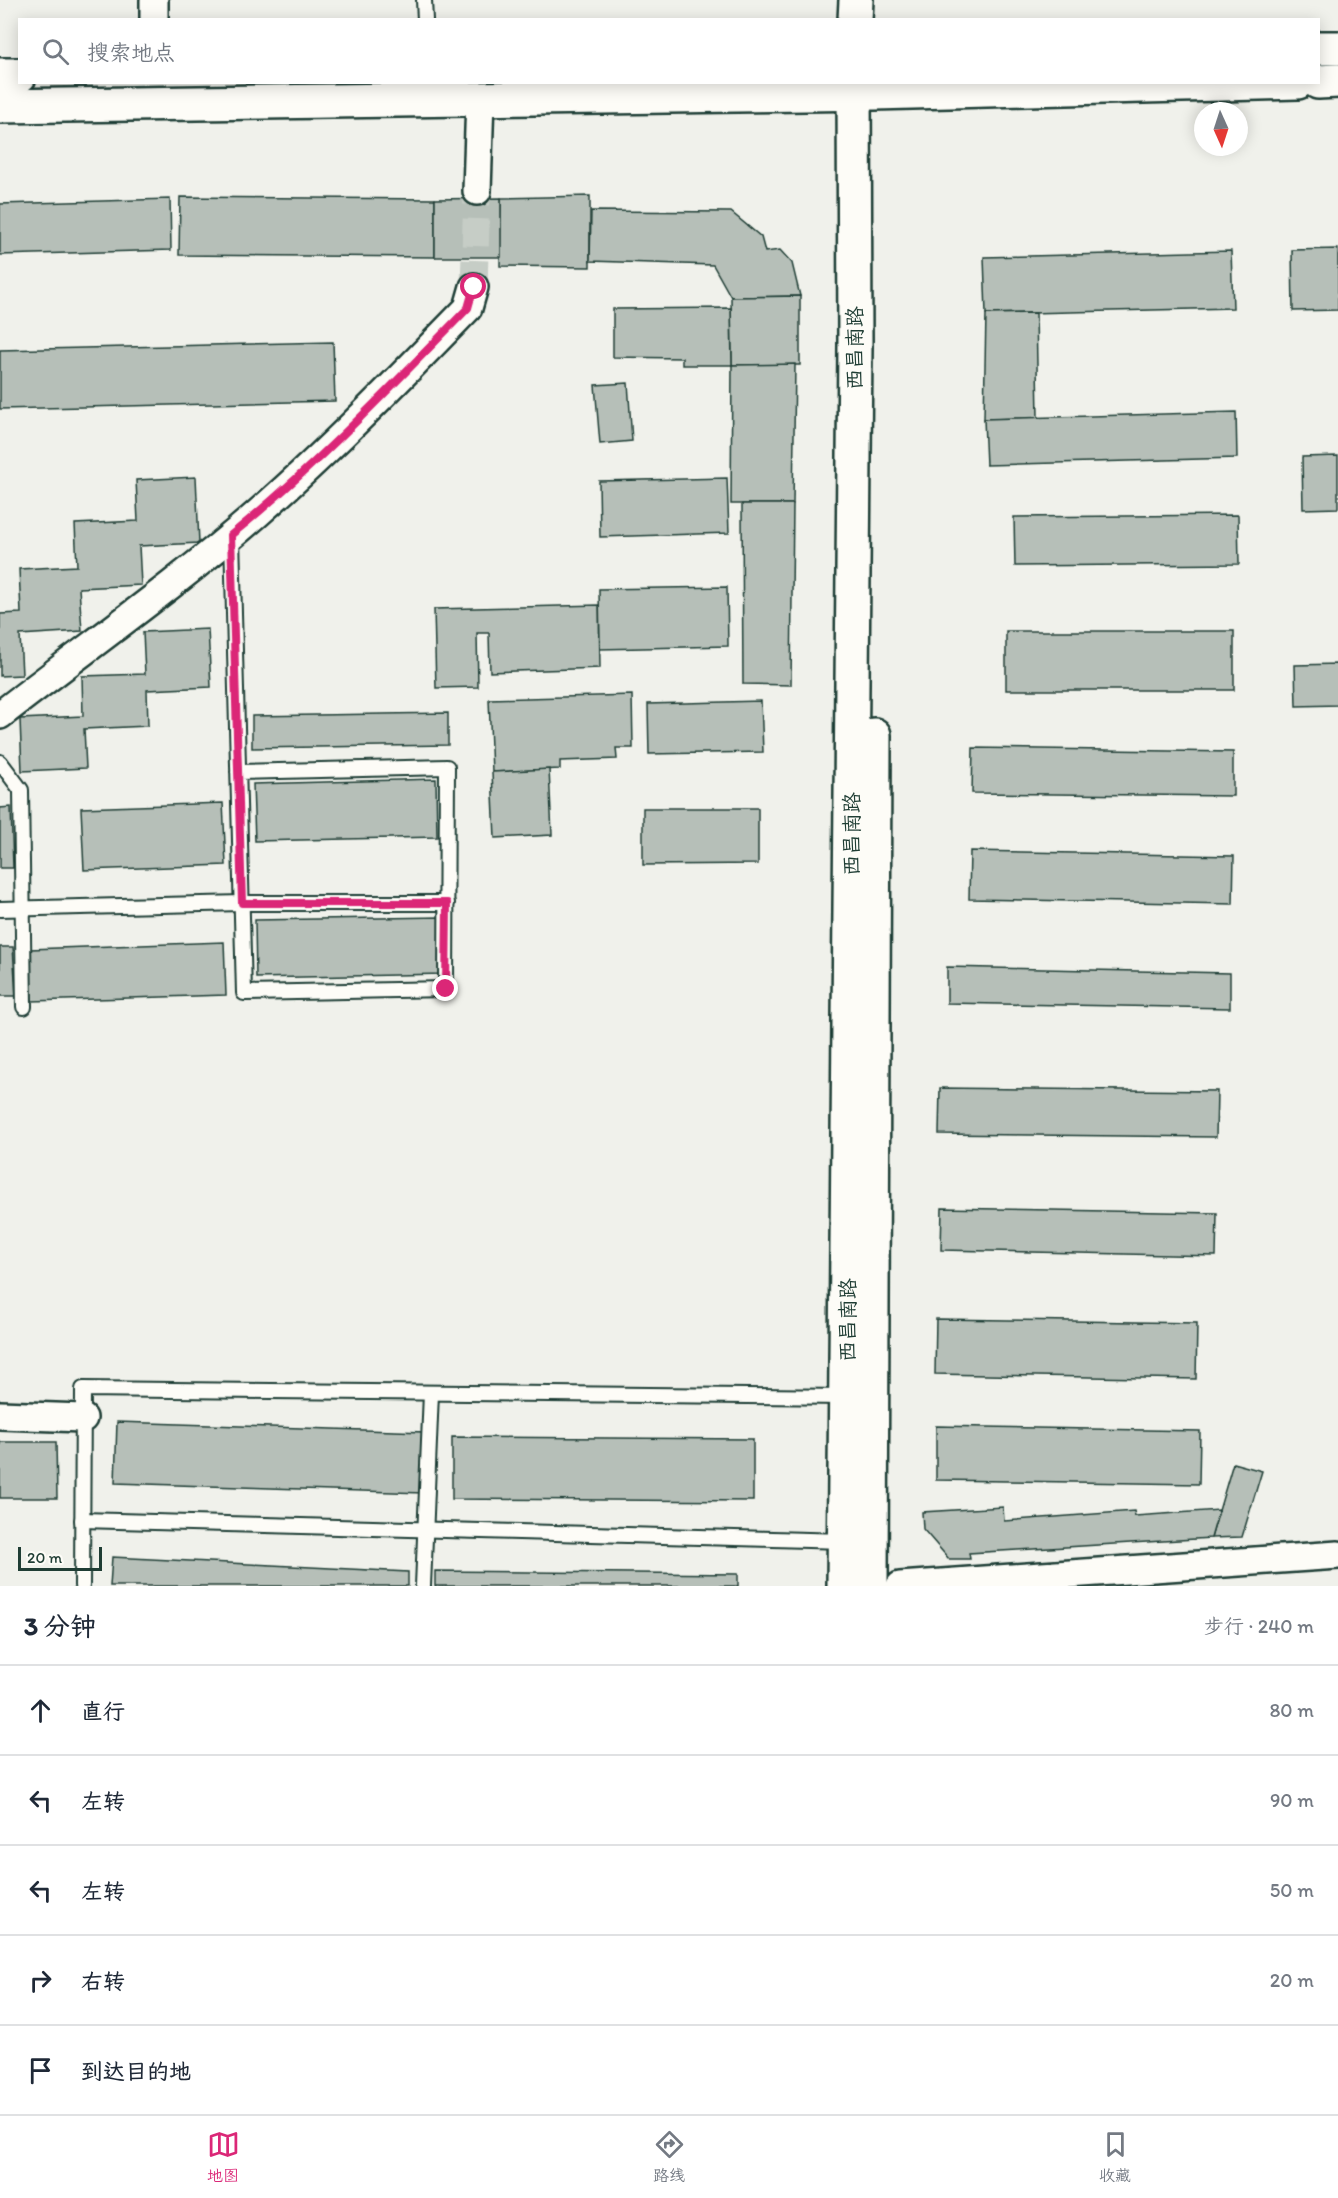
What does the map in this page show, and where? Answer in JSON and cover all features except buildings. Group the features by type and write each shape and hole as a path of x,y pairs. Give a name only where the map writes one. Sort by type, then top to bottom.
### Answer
{"street":[{"path":"154,0 154,18"},
{"path":"855,18 856,0"},
{"path":"877,18 878,0"},
{"path":"1320,48 1338,48"},
{"path":"0,75 18,75"},
{"path":"1320,82 1338,81"},
{"path":"0,106 156,93 480,98 865,88 1154,84"},
{"name":"西昌南路","path":"844,1586 855,345 865,88"},
{"name":"西昌南路","path":"865,88 876,346 871,1586"},
{"path":"477,191 480,98"},
{"path":"0,715 257,514 385,394 468,308 474,287"},
{"path":"0,1415 83,1418"},
{"path":"900,1586 1338,1555"}],"lane":[{"path":"424,0 425,18"},
{"path":"231,535 244,993 446,989 447,767 238,772"},
{"path":"0,762 21,790 24,1007"},
{"path":"0,909 242,903 447,903"},
{"path":"82,1586 83,1389 846,1397"},
{"path":"423,1586 431,1393"},
{"path":"82,1520 844,1540"}],"tunnel":[{"path":"474,287 477,191"}],"route":[{"path":"446,989 447,903 242,903 231,535 257,514 376,402 468,308 474,287"}]}
